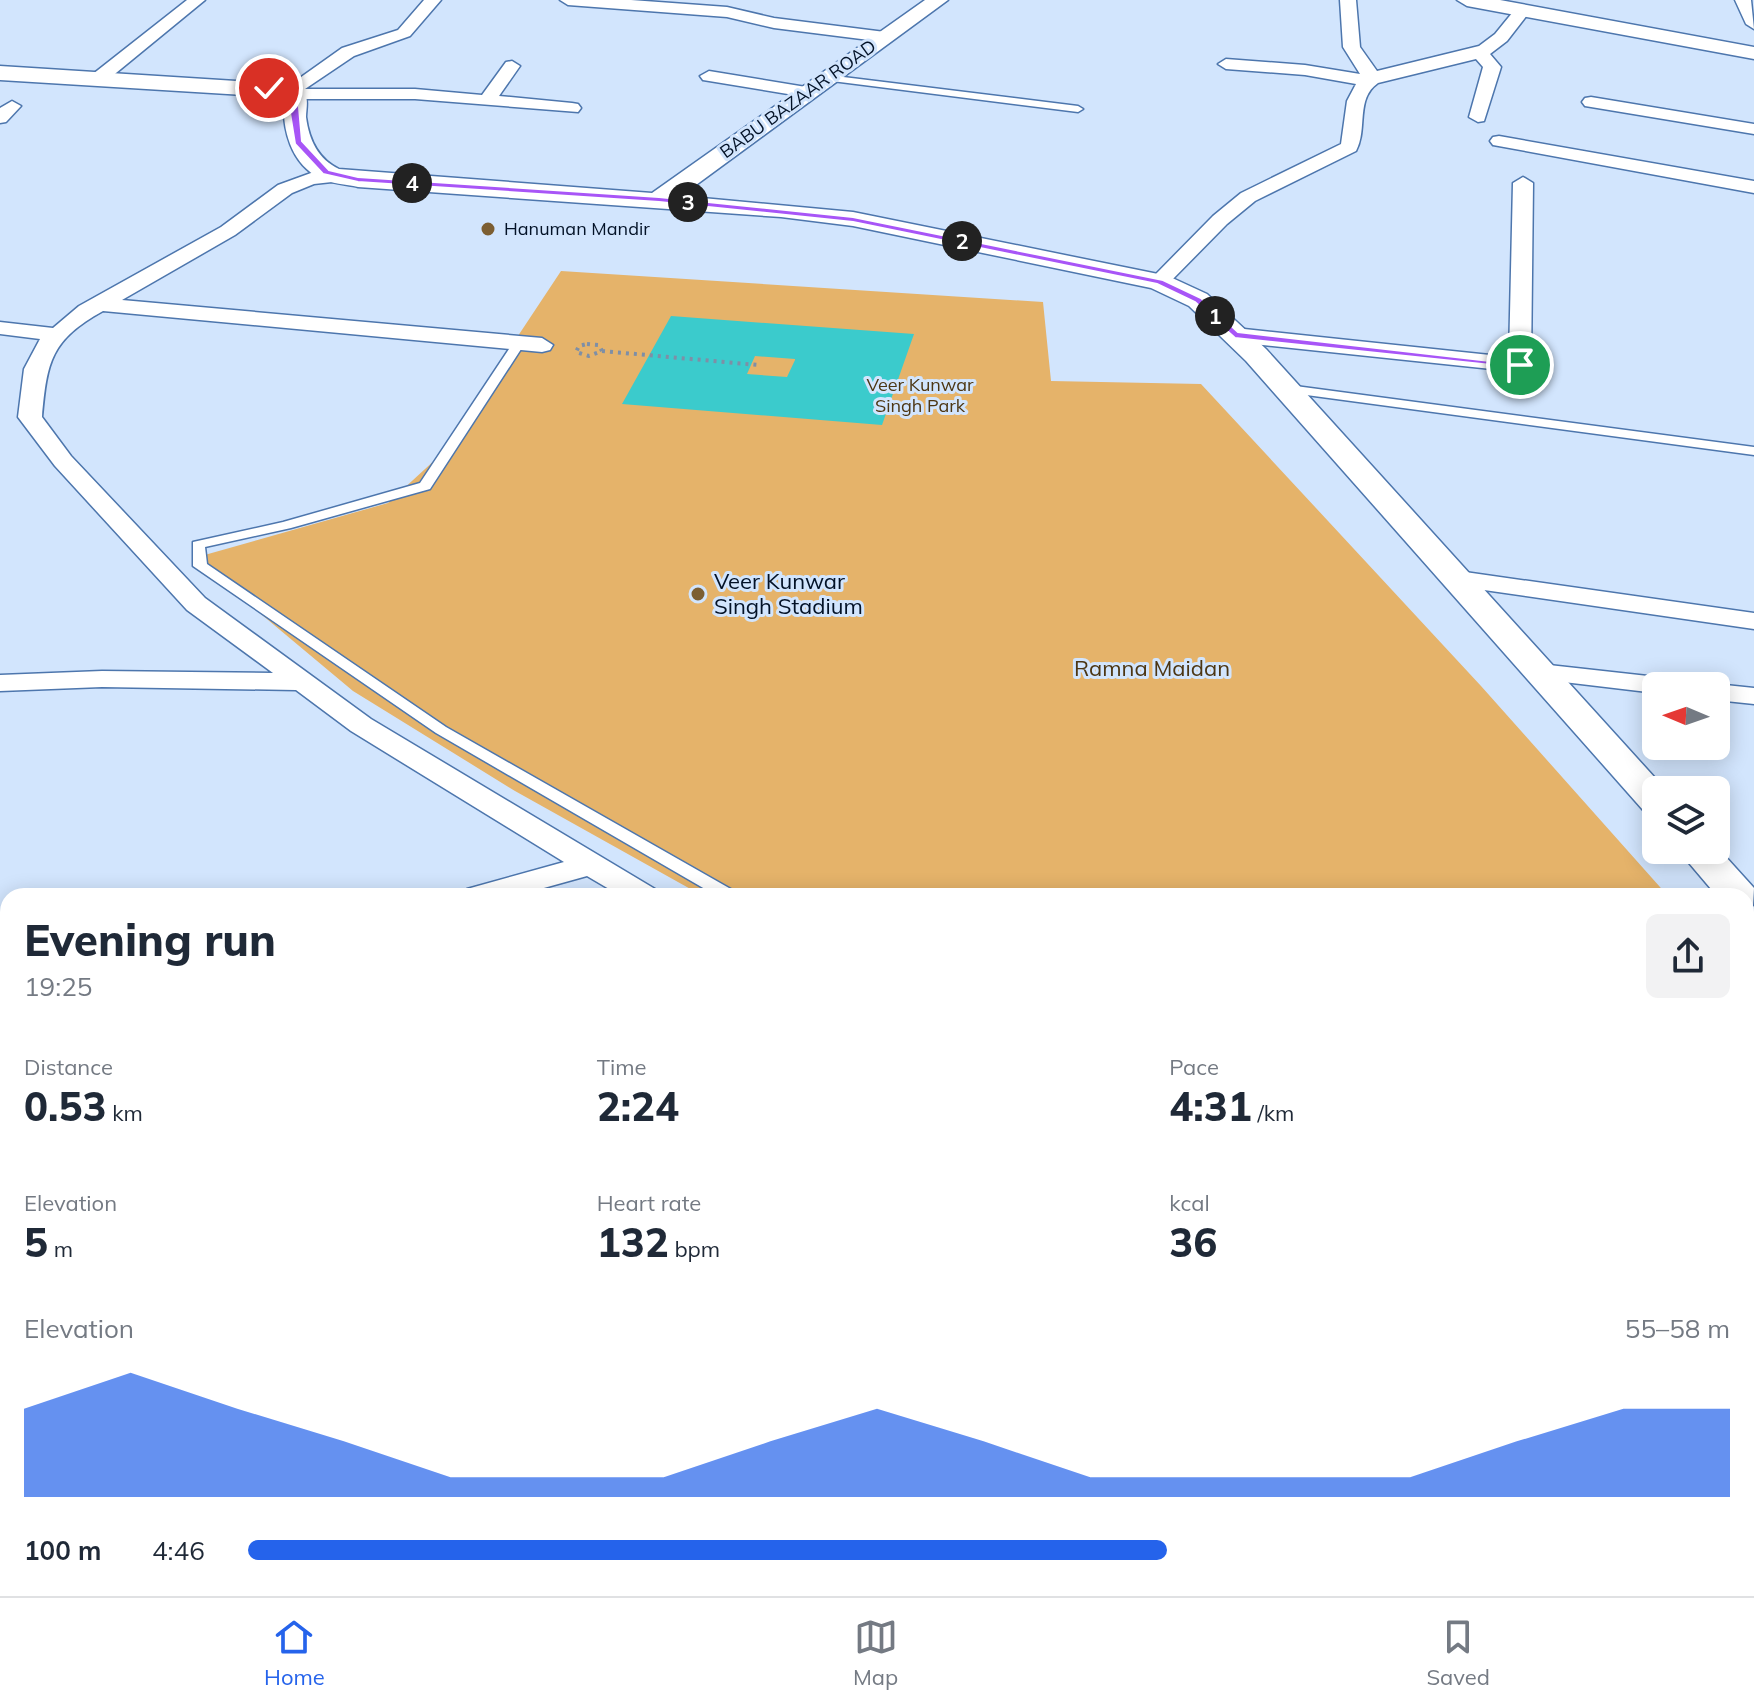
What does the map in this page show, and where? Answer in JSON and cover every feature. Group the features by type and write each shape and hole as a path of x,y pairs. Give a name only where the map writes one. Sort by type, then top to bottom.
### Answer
{"street":[{"path":"99,78 197,0"},
{"path":"291,93 348,52 404,33 433,0"},
{"path":"568,0 727,12 774,23 885,37"},
{"name":"BABU BAZAAR ROAD","path":"659,200 938,0"},
{"path":"1348,0 1349,47 1372,80"},
{"path":"1467,0 1754,53"},
{"path":"1743,0 1754,24"},
{"path":"1159,282 1220,220 1248,197 1349,147 1354,137 1357,98 1363,86 1372,80 1478,53 1493,45 1523,10"},
{"path":"1478,53 1490,61 1492,67 1478,117"},
{"path":"1226,64 1305,70 1372,80"},
{"path":"487,100 512,66"},
{"path":"0,73 291,93 403,94 572,108"},
{"path":"709,76 806,92"},
{"path":"291,93 298,142 326,172 358,180 659,200 853,219 1159,282 1198,300 1288,389 1642,786"},
{"path":"1591,102 1754,129"},
{"path":"1499,141 1754,187"},
{"path":"285,189 307,152"},
{"path":"343,176 311,179 285,189 228,231 99,304 46,345 35,369 30,417 63,461 196,604 361,725 631,888"},
{"path":"1235,335 1520,365 1523,183"},
{"path":"99,304 542,345"},
{"path":"0,328 59,335"},
{"path":"1458,579 1754,621"},
{"path":"1540,672 1642,683"},
{"path":"0,683 102,679 302,682"},
{"path":"1730,693 1754,696"},
{"path":"506,888 592,864"},
{"path":"1710,864 1732,888"}],"lane":[{"path":"827,78 1078,109"},
{"path":"519,343 425,486 286,525 198,545 200,566 441,730 716,888"},
{"path":"1288,389 1754,451"}],"path":[{"path":"602,351 599,345 591,344 575,350 589,356 602,351 758,365"}],"green space":[{"name":"Ramna Maidan","path":"561,271 1043,302 1051,381 1201,384 1481,686 1661,888 689,888 515,791 353,691 194,558 388,503 437,458"}],"shaded area":[{"path":"671,316 914,334 882,425 622,404","holes":["755,356 795,359 787,377 747,374"]}],"place":[{"name":"Hanuman Mandir","path":"488,229"},
{"name":"Veer Kunwar Singh Stadium","path":"698,594"}],"route":[{"path":"269,88 289,92 295,97 298,142 326,172 358,180 659,200 853,219 1159,282 1198,300 1235,335 1520,365"}],"park label":[{"name":"Veer Kunwar Singh Park","path":"920,395"}]}
